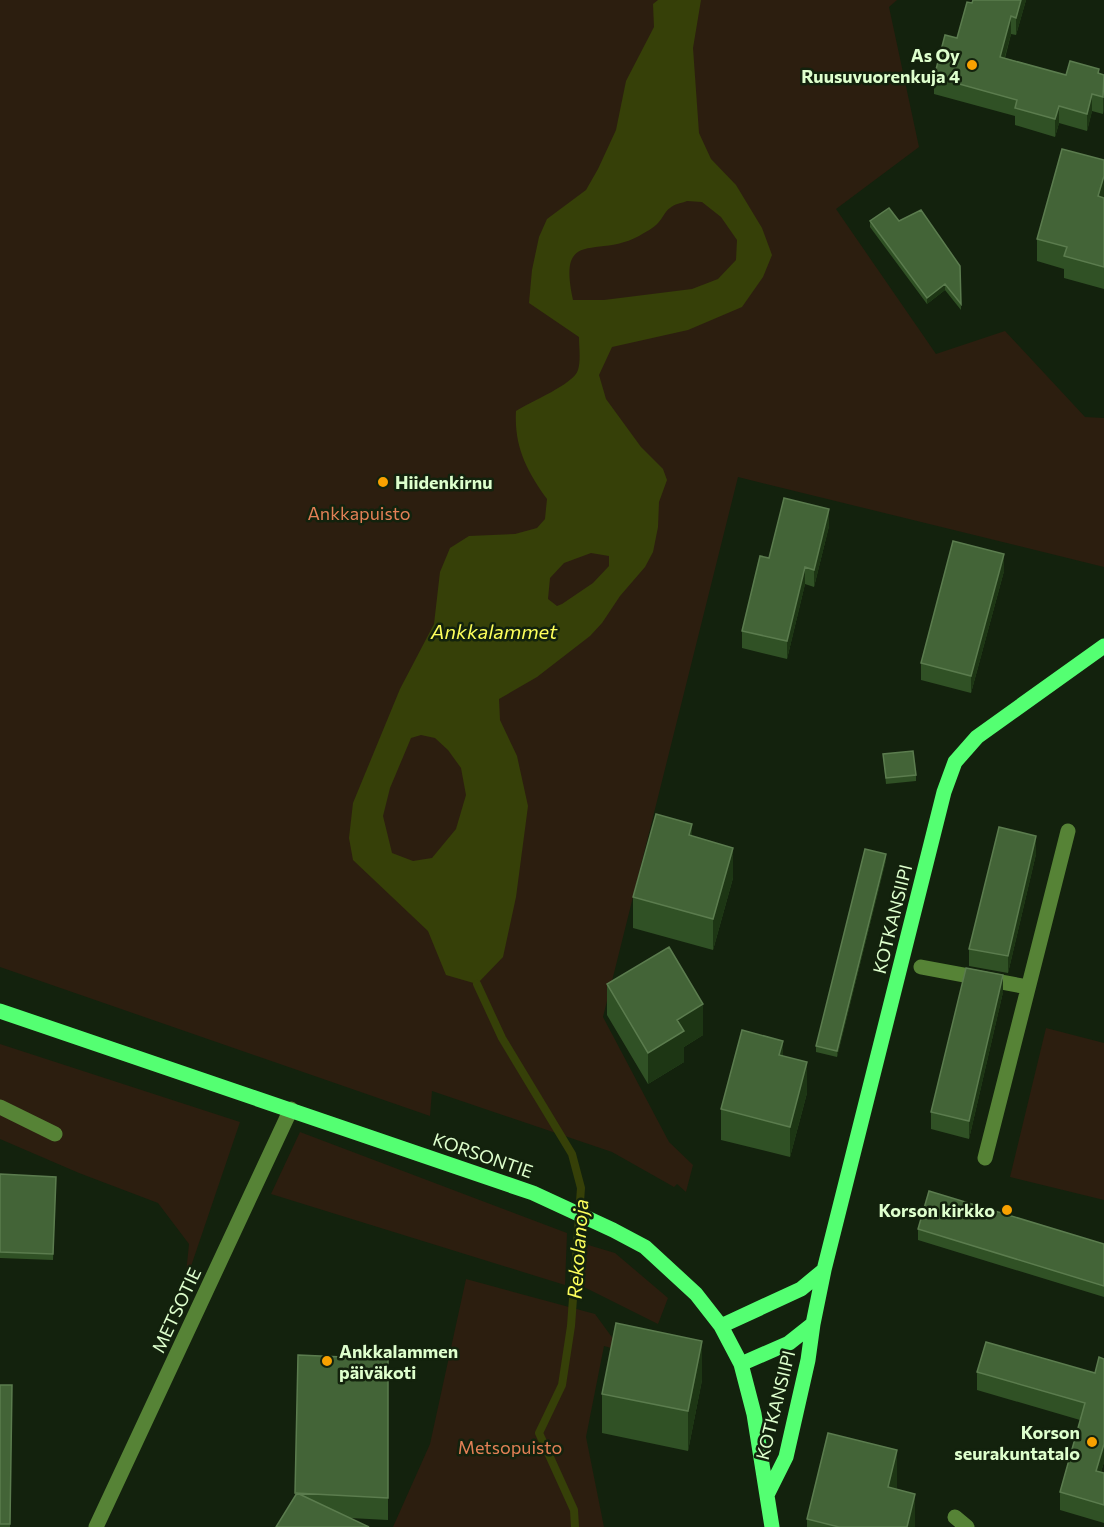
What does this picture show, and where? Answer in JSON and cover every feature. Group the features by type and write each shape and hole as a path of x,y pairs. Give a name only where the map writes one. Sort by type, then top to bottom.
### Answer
{"main road":[{"name":"KOTKANSIIPI","path":"768,1493 786,1457 808,1360 824,1270 944,792 955,762 977,737 1104,646"},
{"name":"KORSONTIE","path":"0,1011 291,1109 533,1194 645,1247 696,1294 721,1326 741,1364 754,1414 772,1527"},
{"path":"721,1326 801,1289 824,1270"},
{"name":"KOTKANSIIPI","path":"741,1364 789,1343 813,1324"}],"street":[{"path":"985,1158 1068,831"},
{"path":"921,967 1028,987"},
{"path":"0,1107 55,1134"},
{"name":"METSOTIE","path":"96,1527 291,1109"}],"green space":[{"name":"Ankkapuisto","path":"0,0 897,0 889,7 919,147 836,209 936,354 1005,331 1085,417 1104,418 1104,567 738,477 603,1017 669,1142 693,1165 686,1192 677,1184 674,1187 612,1152 432,1091 430,1116 0,967"},
{"path":"1046,1028 1104,1043 1104,1200 1010,1177"},
{"path":"0,1044 240,1122 185,1284 189,1244 158,1203 79,1173 0,1139"},
{"path":"300,1132 567,1233 565,1285 271,1194"},
{"path":"585,1244 615,1253 668,1298 658,1324 582,1286"},
{"name":"Metsopuisto","path":"466,1279 595,1314 622,1351 604,1346 586,1437 604,1527 393,1527 430,1444"}],"water":[{"name":"Ankkalammet","path":"658,0 701,0 693,48 699,133 711,159 736,185 762,228 772,255 763,277 742,307 688,330 612,347 599,375 606,399 641,447 663,469 667,480 659,502 658,527 653,552 645,567 590,636 537,677 499,699 500,720 517,756 528,806 516,897 503,957 477,984 446,975 428,931 353,860 349,838 353,803 400,689 434,624 440,572 450,548 469,536 515,534 537,528 545,519 547,499 523,458 517,436 516,411 560,387 575,375 579,362 579,337 529,303 532,270 539,237 547,219 586,190 616,130 626,81 654,27 653,4","holes":["687,201 702,202 721,217 737,240 736,260 718,279 692,289 604,300 573,300 570,277 571,262 576,254 584,249 623,242 639,236 656,225 672,207","591,553 609,556 609,566 593,583 557,606 548,599 550,578 564,563","421,735 435,738 448,750 461,768 466,795 456,829 432,858 413,861 392,853 383,816 390,788 411,738"]}],"building":[{"name":"As Oy Ruusuvuorenkuja 4","path":"973,0 1021,0 1016,18 1011,16 1000,57 1066,75 1070,61 1099,69 1098,73 1104,75 1103,97 1092,94 1087,114 1059,106 1055,119 1015,108 1017,100 934,77 945,35 957,38 967,2 972,3"},
{"path":"1062,149 1104,160 1104,176 1098,196 1104,198 1104,267 1064,256 1067,247 1037,239"},
{"path":"889,208 899,221 921,210 960,266 961,304 945,284 927,298 870,221"},
{"path":"784,498 829,509 814,570 805,567 787,641 742,631 760,556 769,558"},
{"path":"953,541 1004,554 971,676 921,663"},
{"path":"913,751 916,775 886,778 883,754"},
{"path":"656,814 692,824 689,835 733,848 713,919 633,897"},
{"path":"999,827 1036,836 1008,956 969,949"},
{"path":"865,849 886,854 837,1051 816,1046"},
{"path":"669,947 703,1004 677,1020 684,1031 648,1053 607,984"},
{"path":"966,968 1003,975 969,1121 931,1112"},
{"path":"742,1030 783,1041 779,1055 807,1062 790,1127 721,1109"},
{"path":"0,1174 56,1177 53,1254 0,1252"},
{"path":"929,1191 1104,1244 1104,1286 918,1229"},
{"path":"616,1323 702,1341 688,1411 602,1394"},
{"path":"986,1342 1095,1373 1099,1357 1104,1359 1104,1444 1096,1471 1104,1473 1104,1505 1060,1492 1085,1403 977,1372"},
{"path":"298,1355 388,1359 388,1498 295,1493"},
{"path":"0,1385 12,1385 10,1524 0,1524"},
{"path":"828,1433 897,1450 888,1487 915,1494 907,1527 839,1527 807,1519"},
{"path":"297,1493 369,1527 276,1527"}],"waterway":[{"name":"Rekolanoja","path":"477,984 502,1038 572,1154 581,1188 571,1326 562,1385 539,1433 574,1510 575,1527"}],"place":[{"name":"As Oy Ruusuvuorenkuja 4","path":"972,65"},
{"name":"Hiidenkirnu","path":"383,482"},
{"name":"Korson kirkko","path":"1007,1210"},
{"name":"Ankkalammen päiväkoti","path":"327,1361"},
{"name":"Korson seurakuntatalo","path":"1092,1442"}]}
